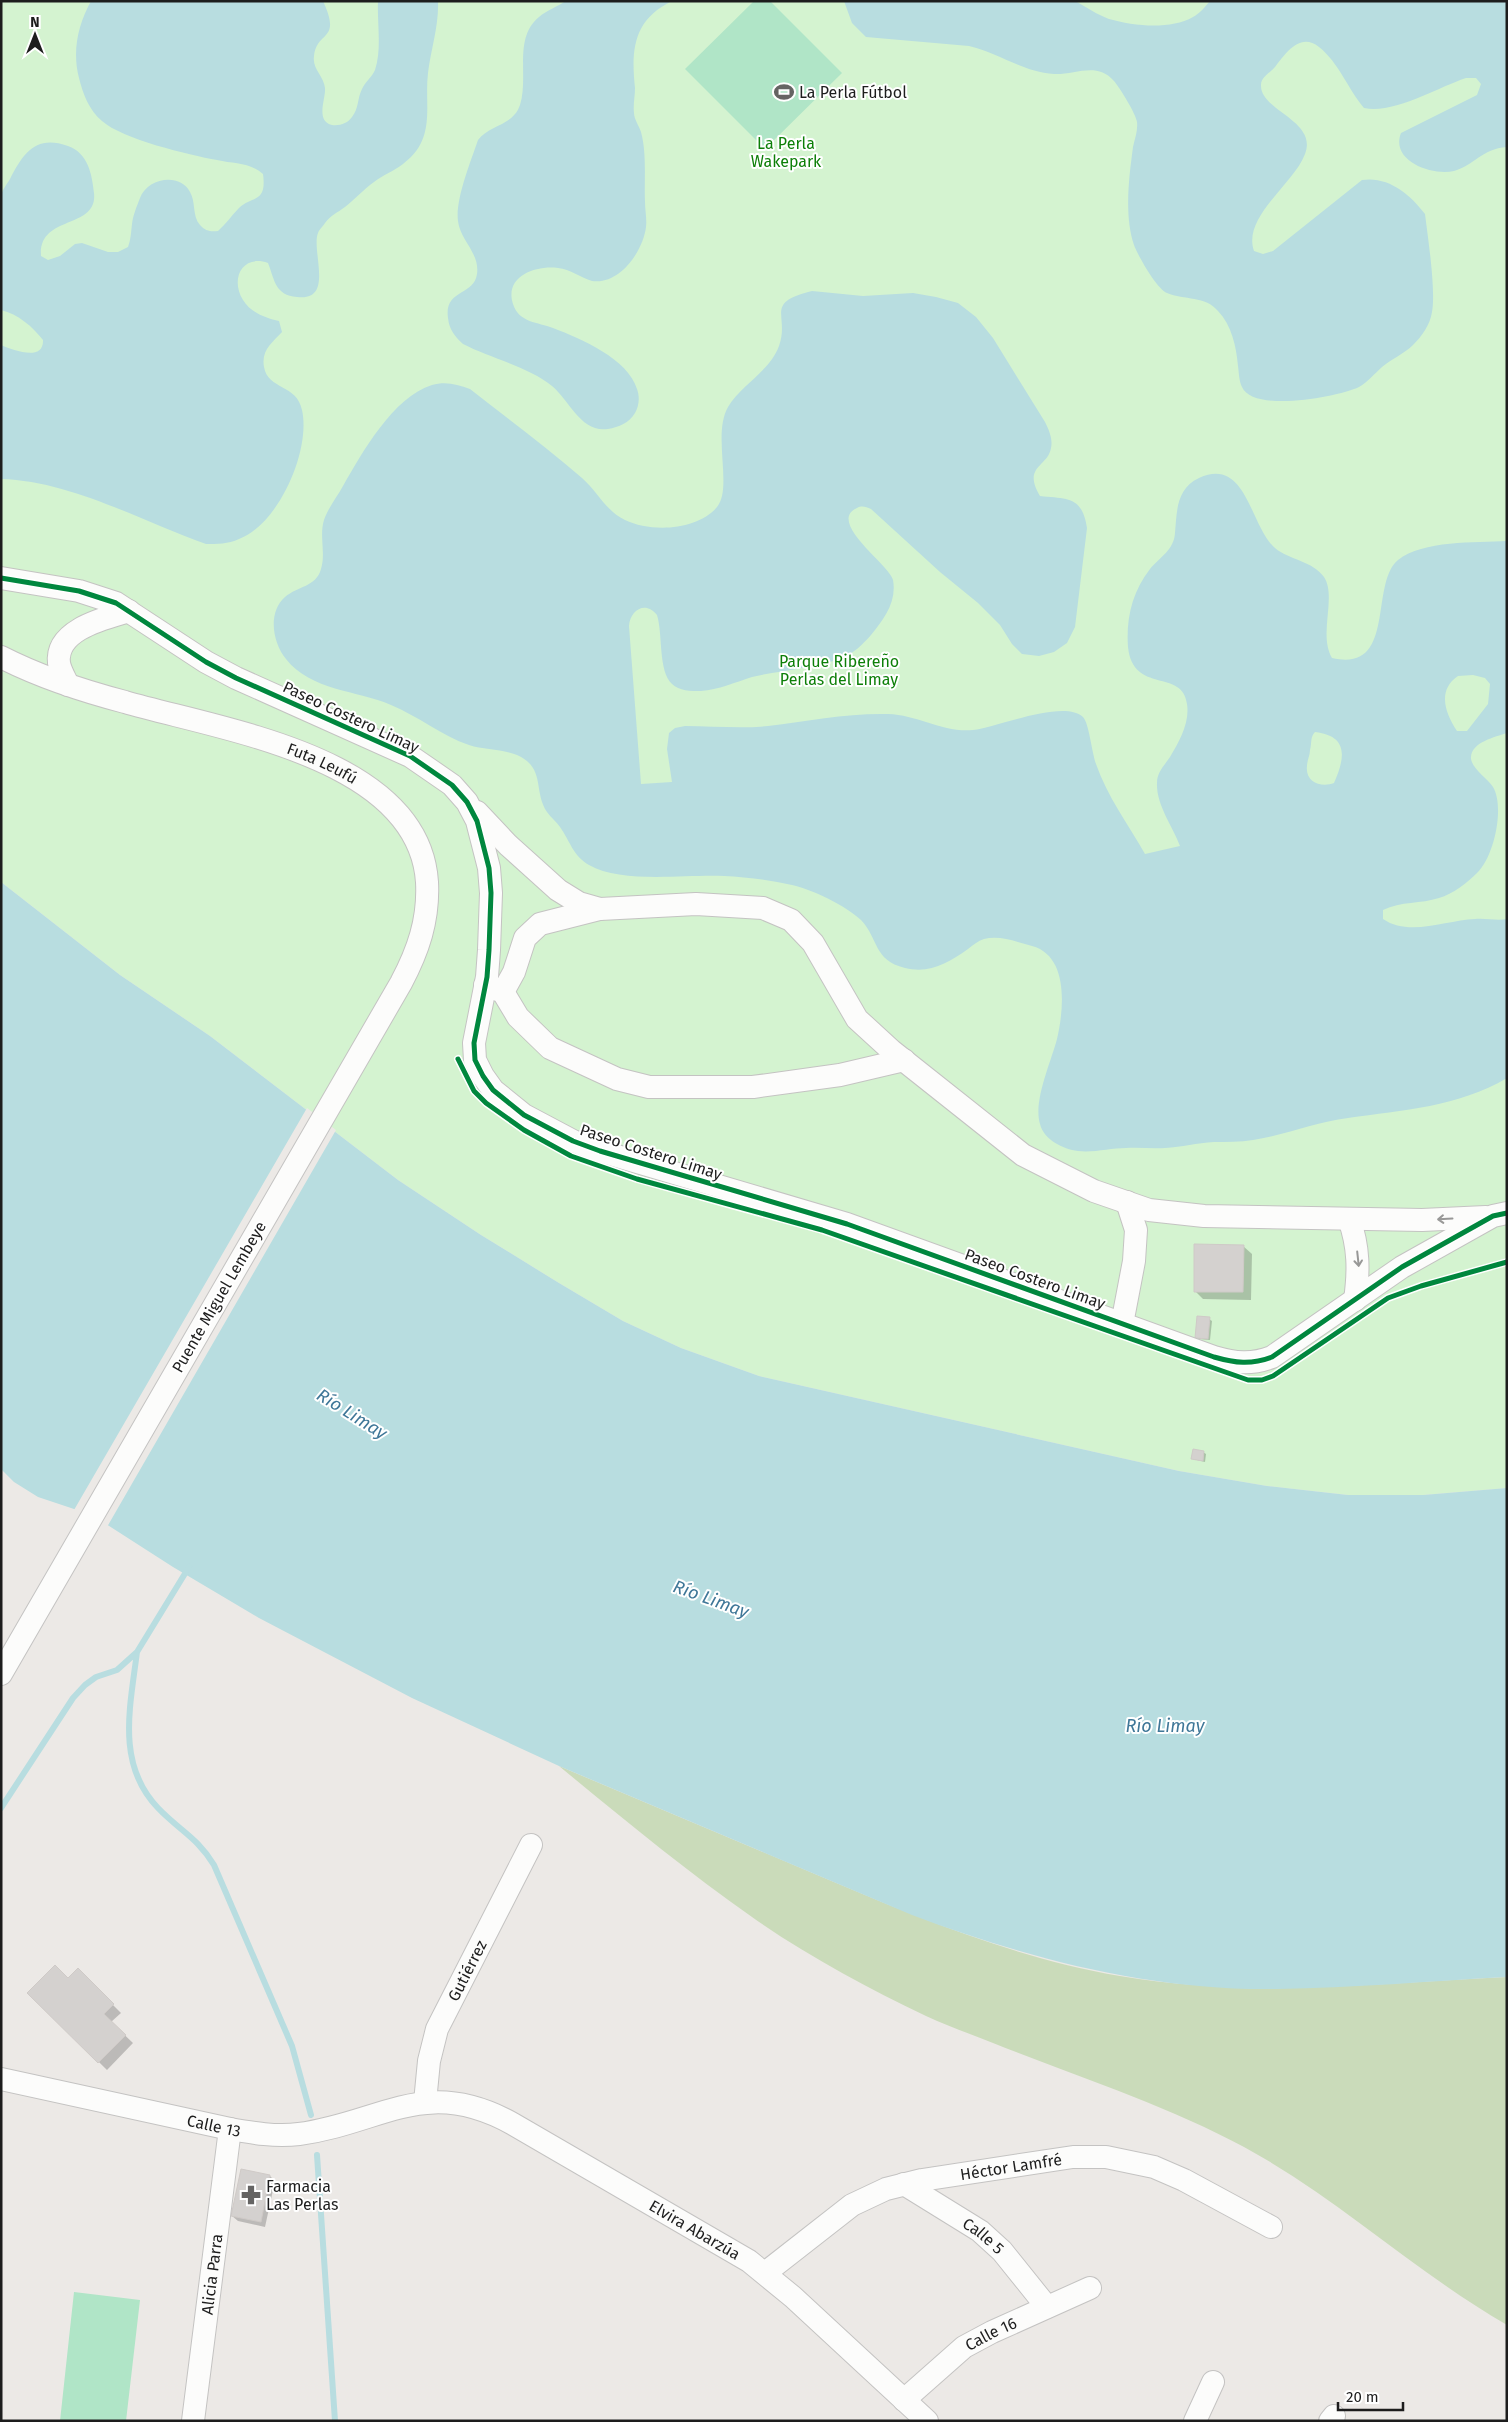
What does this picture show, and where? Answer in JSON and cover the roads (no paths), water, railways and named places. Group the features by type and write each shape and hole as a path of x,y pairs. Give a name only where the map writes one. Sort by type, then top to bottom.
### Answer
{"street":[{"name":"Paseo Costero Limay","path":"1,578 97,596 116,603 206,662 236,678 410,756 452,785 467,802 477,820 489,868 494,988 477,1024 474,1044 476,1060 482,1076 493,1090 524,1115 573,1141 628,1161 847,1224 1229,1361 1259,1362 1277,1354 1402,1267 1500,1215"},
{"path":"68,685 59,663 59,654 69,638 87,624 129,611"},
{"name":"Futa Leufú","path":"1,657 68,685 282,745 354,778 382,796 400,814 413,832 422,853 428,898 425,922 411,964 368,1038"},
{"path":"467,802 508,845 558,890 579,903 600,909"},
{"path":"904,1060 840,1075 752,1087 649,1087 617,1079 550,1048 518,1016 494,988 514,972 525,938 540,924 600,909 706,904 763,908 791,920 813,943 857,1019 904,1060 1022,1155 1094,1191 1148,1210 1204,1216 1422,1220 1500,1215"},
{"name":"Puente Miguel Lembeye","path":"1,1674 368,1038"},
{"path":"1122,1324 1134,1261 1136,1230 1127,1202"},
{"path":"1349,1219 1356,1238 1359,1272 1355,1300"},
{"name":"Gutiérrez","path":"425,2102 429,2061 440,2022 530,1845"},
{"name":"Calle 13","path":"1,2080 230,2129 263,2134 298,2134 394,2107 425,2102"},
{"name":"Elvira Abarzúa","path":"425,2102 472,2107 501,2117 718,2241 765,2273 927,2421"},
{"name":"Alicia Parra","path":"193,2421 230,2129"},
{"name":"Héctor Lamfré","path":"765,2273 852,2205 868,2196 904,2184 1073,2158 1106,2157 1138,2163 1169,2173 1271,2226"},
{"name":"Calle 5","path":"904,2184 980,2231 1002,2251 1047,2308"},
{"name":"Calle 16","path":"904,2400 964,2347 992,2332 1090,2288"},
{"path":"1195,2421 1213,2382"}],"water":[{"path":"91,1 323,1 330,23 329,30 316,48 314,61 325,88 322,109 324,119 327,123 335,125 346,122 352,117 362,89 375,70 379,45 378,1 438,1 436,28 428,73 427,121 421,144 403,164 370,185 330,218 320,229 317,241 319,274 315,292 309,296 297,297 284,293 274,281 268,263 259,261 245,265 238,277 239,292 246,305 259,314 279,321 282,332 266,351 264,367 271,380 295,396 302,410 304,426 297,464 279,502 254,531 231,542 206,544 79,494 27,481 1,479 1,345 33,353 39,351 43,340 25,322 1,310 1,196 3,189 26,154 39,144 57,143 68,146 75,149 84,159 92,179 93,205 87,213 58,227 49,234 43,243 41,256 48,260 60,256 75,244 82,243 108,252 118,252 128,247 133,217 140,198 149,186 156,182 172,180 185,186 192,196 195,213 200,225 208,231 218,231 239,208 261,195 263,190 263,174 252,167 190,154 140,140 112,128 97,117 82,90 76,58 80,29"},
{"path":"566,1 672,1 649,17 637,37 635,49 634,113 643,140 645,158 646,224 644,236 635,256 621,272 612,278 602,281 592,281 562,269 540,268 524,274 517,280 511,294 516,310 524,318 590,344 614,359 632,378 639,395 636,410 627,422 608,429 599,429 583,421 558,392 543,379 463,344 457,339 448,318 450,302 471,286 477,274 476,260 462,234 458,221 458,212 464,180 478,140 517,112 522,94 526,36 531,26 539,17"},
{"path":"844,1 1075,1 1109,19 1152,26 1184,21 1197,14 1210,1 1507,1 1507,147 1498,148 1484,154 1454,171 1445,172 1425,169 1407,159 1399,143 1401,133 1477,95 1481,84 1476,78 1466,78 1454,82 1402,104 1376,109 1364,108 1338,68 1319,47 1306,42 1294,46 1289,51 1264,77 1261,85 1263,94 1269,102 1297,124 1303,133 1307,142 1305,154 1291,177 1262,213 1255,226 1252,238 1254,251 1263,254 1273,251 1362,180 1372,179 1381,181 1405,193 1425,214 1433,303 1429,321 1416,342 1359,387 1316,398 1278,401 1262,399 1249,395 1242,387 1232,337 1227,323 1218,311 1207,303 1167,293 1148,272 1136,250 1129,221 1128,196 1137,122 1134,113 1114,81 1107,75 1093,70 1062,74 1043,73 969,46 866,37 852,23"},
{"path":"812,291 863,296 913,293 958,303 976,317 993,338 1049,431 1051,448 1049,454 1035,473 1034,479 1040,496 1072,501 1081,510 1085,518 1087,528 1075,627 1067,643 1054,652 1039,656 1022,654 1012,644 1000,625 978,603 940,572 871,509 859,507 850,514 849,523 862,544 889,573 893,580 894,588 891,603 880,623 861,645 846,656 820,665 752,677 714,689 701,691 685,690 672,684 665,670 657,615 648,608 639,609 635,612 629,626 641,784 672,782 667,749 669,733 675,728 685,726 758,727 843,716 888,714 910,717 941,727 973,730 1046,712 1074,712 1085,720 1101,776 1112,799 1145,854 1180,846 1162,808 1157,791 1157,779 1183,732 1188,711 1187,704 1184,693 1177,687 1148,677 1139,671 1132,662 1128,647 1128,626 1129,616 1139,587 1150,569 1172,544 1179,501 1191,483 1199,478 1215,474 1228,477 1238,485 1246,497 1259,525 1275,548 1314,567 1324,577 1328,585 1329,595 1327,638 1332,658 1352,659 1366,652 1374,640 1390,572 1398,560 1421,549 1435,546 1507,541 1507,733 1491,738 1475,747 1471,757 1473,765 1493,787 1496,796 1498,819 1493,844 1483,866 1460,888 1439,898 1390,907 1383,910 1383,919 1404,927 1416,927 1475,919 1507,919 1507,1078 1469,1095 1430,1106 1336,1120 1253,1140 1165,1148 1120,1148 1078,1151 1066,1148 1055,1143 1046,1135 1042,1130 1038,1115 1041,1093 1057,1039 1062,999 1058,972 1044,952 1032,946 1014,941 990,938 980,941 953,959 938,966 923,970 905,968 887,960 867,927 854,914 819,894 800,887 741,877 654,877 602,871 589,865 579,857 560,827 547,812 540,796 536,773 526,760 511,753 469,745 391,705 321,684 296,670 281,652 275,637 274,628 274,619 279,604 290,593 311,583 319,575 323,557 322,532 328,511 359,458 380,428 404,401 418,391 442,383 456,384 470,389 582,478 618,516 648,527 661,528 687,525 709,515 717,507 723,487 722,432 728,407 775,355 782,335 781,311 788,300","holes":["1473,675 1485,678 1490,684 1488,704 1467,731 1457,731 1449,717 1445,695 1451,682 1458,676","1315,732 1326,734 1339,743 1342,757 1334,783 1319,784 1311,780 1307,772 1312,738"]},
{"name":"Río Limay","path":"1,882 120,975 210,1036 398,1180 481,1235 623,1321 681,1348 759,1376 1179,1471 1267,1486 1348,1495 1423,1495 1507,1488 1507,1977 1363,1986 1277,1989 1230,1988 1137,1978 1091,1969 1046,1958 956,1931 912,1915 559,1766 412,1698 259,1618 173,1567 92,1515 38,1497 14,1482 1,1469"}],"waterway":[{"path":"1,1808 73,1698 85,1685 96,1677 117,1670 137,1652 189,1567"},
{"path":"137,1652 129,1714 131,1754 136,1773 145,1791 158,1808 195,1841 208,1855 214,1865 292,2046 311,2115"},
{"path":"317,2155 335,2421"}],"place":[{"name":"La Perla Fútbol","path":"784,92"},
{"name":"Farmacia Las Perlas","path":"251,2195"}],"park label":[{"name":"La Perla Wakepark","path":"786,152"},
{"name":"Parque Ribereño Perlas del Limay","path":"839,670"}]}
